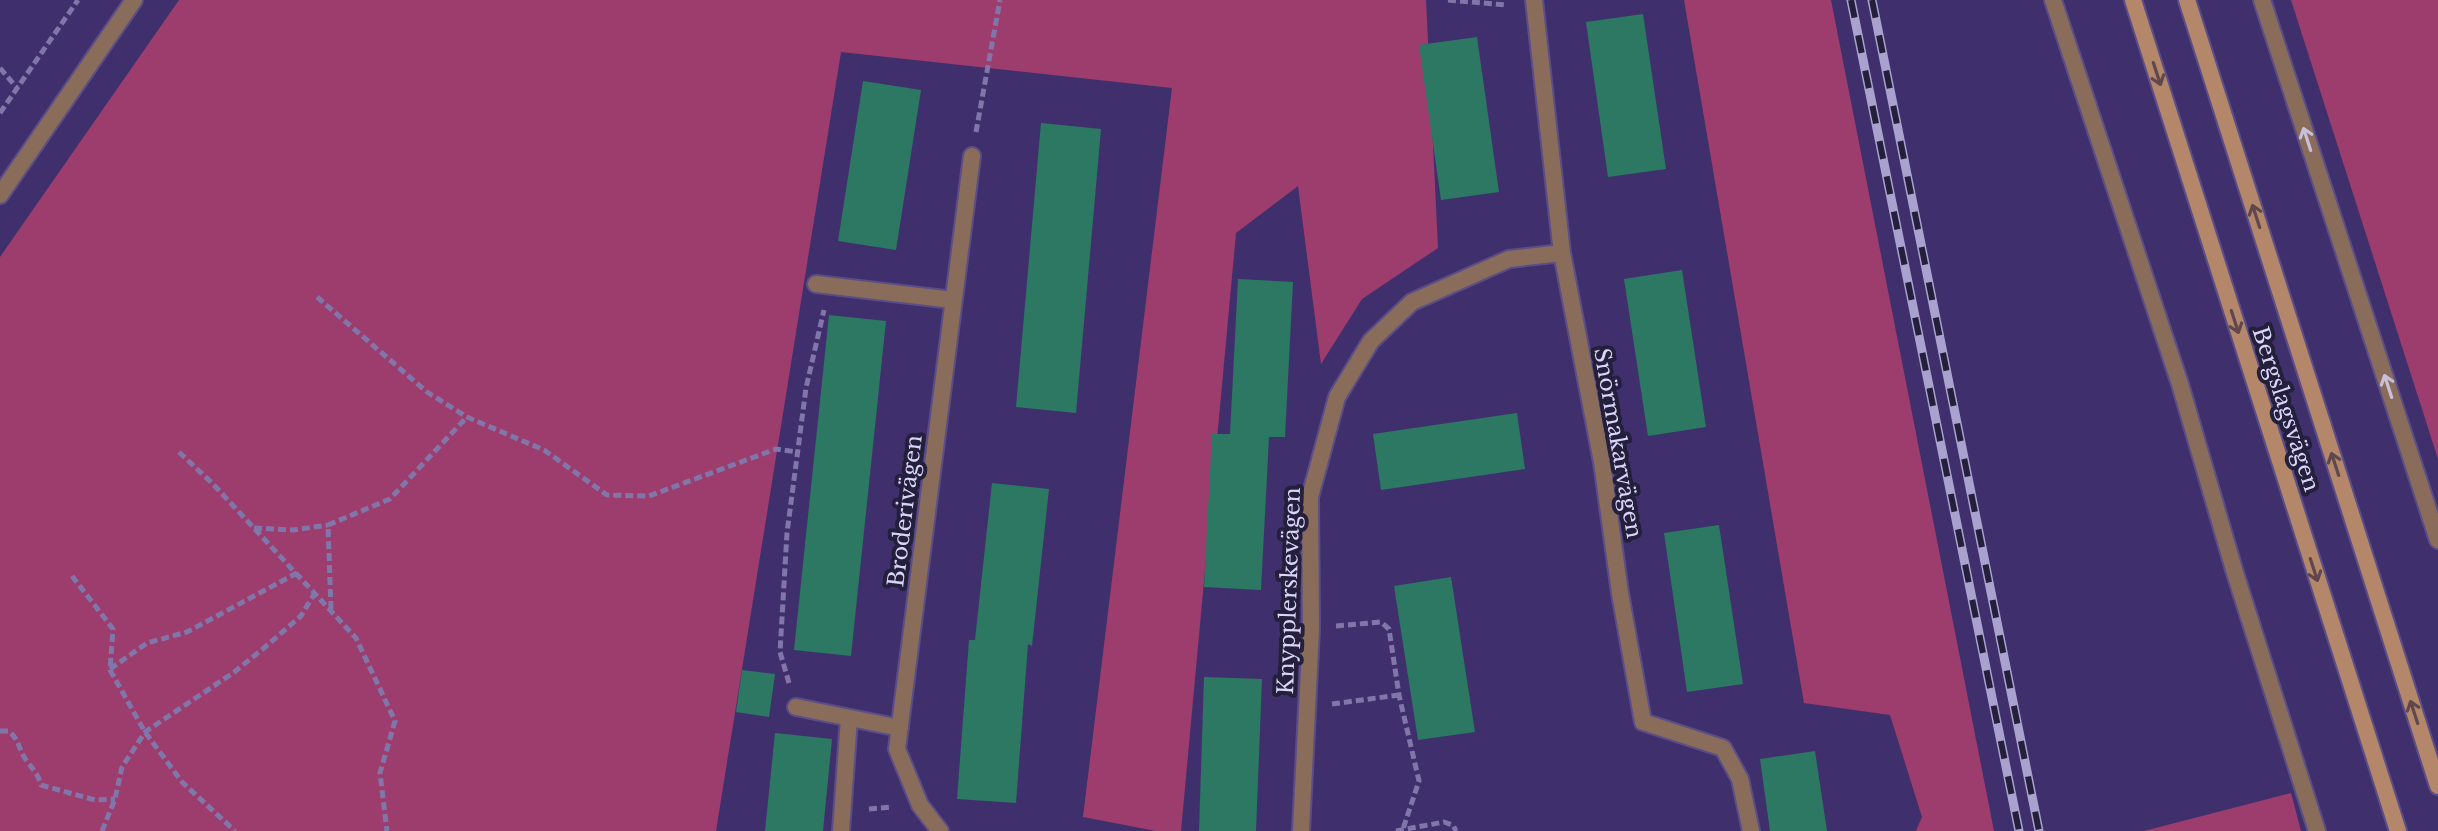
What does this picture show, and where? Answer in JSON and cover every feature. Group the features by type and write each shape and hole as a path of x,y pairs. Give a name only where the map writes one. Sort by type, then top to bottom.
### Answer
{"main road":[{"name":"Bergslagsvägen","path":"2133,0 2398,831"},
{"name":"Bergslagsvägen","path":"2187,0 2438,786"}],"street":[{"path":"0,195 134,0"},
{"path":"2053,0 2180,384 2317,831"},
{"path":"2262,0 2438,540"},
{"name":"Snörmakarvägen","path":"1535,4 1562,253 1602,462 1620,593 1643,722 1723,748 1740,779 1751,831"},
{"name":"Broderivägen","path":"940,831 920,805 897,749 972,156"},
{"name":"Knypplerskevägen","path":"1301,831 1311,628 1310,497 1337,397 1371,341 1412,302 1509,259 1562,253"},
{"path":"823,284 953,300"},
{"path":"796,707 900,728"},
{"path":"841,831 849,718"}],"path":[{"path":"0,113 78,0"},
{"path":"972,156 1000,0"},
{"path":"1448,0 1535,4"},
{"path":"0,68 17,88"},
{"path":"796,707 780,652 787,533 823,284"},
{"path":"317,297 427,392 467,417 544,450 607,495 649,496 776,449 797,452"},
{"path":"254,528 293,530 328,525 390,499 467,417"},
{"path":"179,452 356,638 395,721 380,773 387,831"},
{"path":"328,525 331,610"},
{"path":"110,670 147,643 187,632 297,573"},
{"path":"72,576 113,629 110,670 145,732 182,782 235,831"},
{"path":"102,831 115,799 122,767 145,732 233,673 264,648 301,616 315,593"},
{"path":"1311,628 1381,622 1389,629 1399,695 1419,781 1403,829"},
{"path":"1307,707 1399,695"},
{"path":"0,731 9,731 19,741 23,756 37,771 41,785 95,800 115,799"},
{"path":"842,810 920,805"},
{"path":"1396,831 1444,822 1453,825 1456,831"}],"shaded area":[{"path":"179,0 1426,0 1438,248 1362,299 1321,364 1298,186 1236,233 1181,831 1156,831 1083,817 1172,88 841,52 716,831 0,831 0,257"},
{"path":"1684,0 1831,0 1994,831 1916,831 1922,817 1890,715 1804,703"},
{"path":"2291,0 2438,0 2438,459"},
{"path":"2291,793 2301,831 2144,831"}],"building":[{"path":"1643,14 1666,169 1608,177 1586,22"},
{"path":"1477,37 1499,192 1441,200 1419,45"},
{"path":"863,81 921,90 896,250 838,241"},
{"path":"1041,123 1101,129 1076,413 1016,407"},
{"path":"1682,270 1706,427 1648,436 1624,279"},
{"path":"1238,279 1293,282 1285,437 1269,437 1261,590 1204,587 1212,434 1230,434"},
{"path":"829,315 886,321 851,656 794,650"},
{"path":"1517,413 1525,469 1381,490 1373,434"},
{"path":"992,483 1049,489 1032,646 1028,644 1016,803 957,799 969,640 975,640"},
{"path":"1719,525 1743,684 1687,692 1664,533"},
{"path":"1451,577 1475,732 1418,740 1394,586"},
{"path":"742,670 775,674 769,717 736,712"},
{"path":"1204,677 1262,679 1256,831 1199,831"},
{"path":"775,733 832,739 823,831 765,831"},
{"path":"1815,751 1827,831 1770,831 1760,759"}],"railway":[{"path":"1851,0 2019,831"},
{"path":"1872,0 2039,831"}]}
